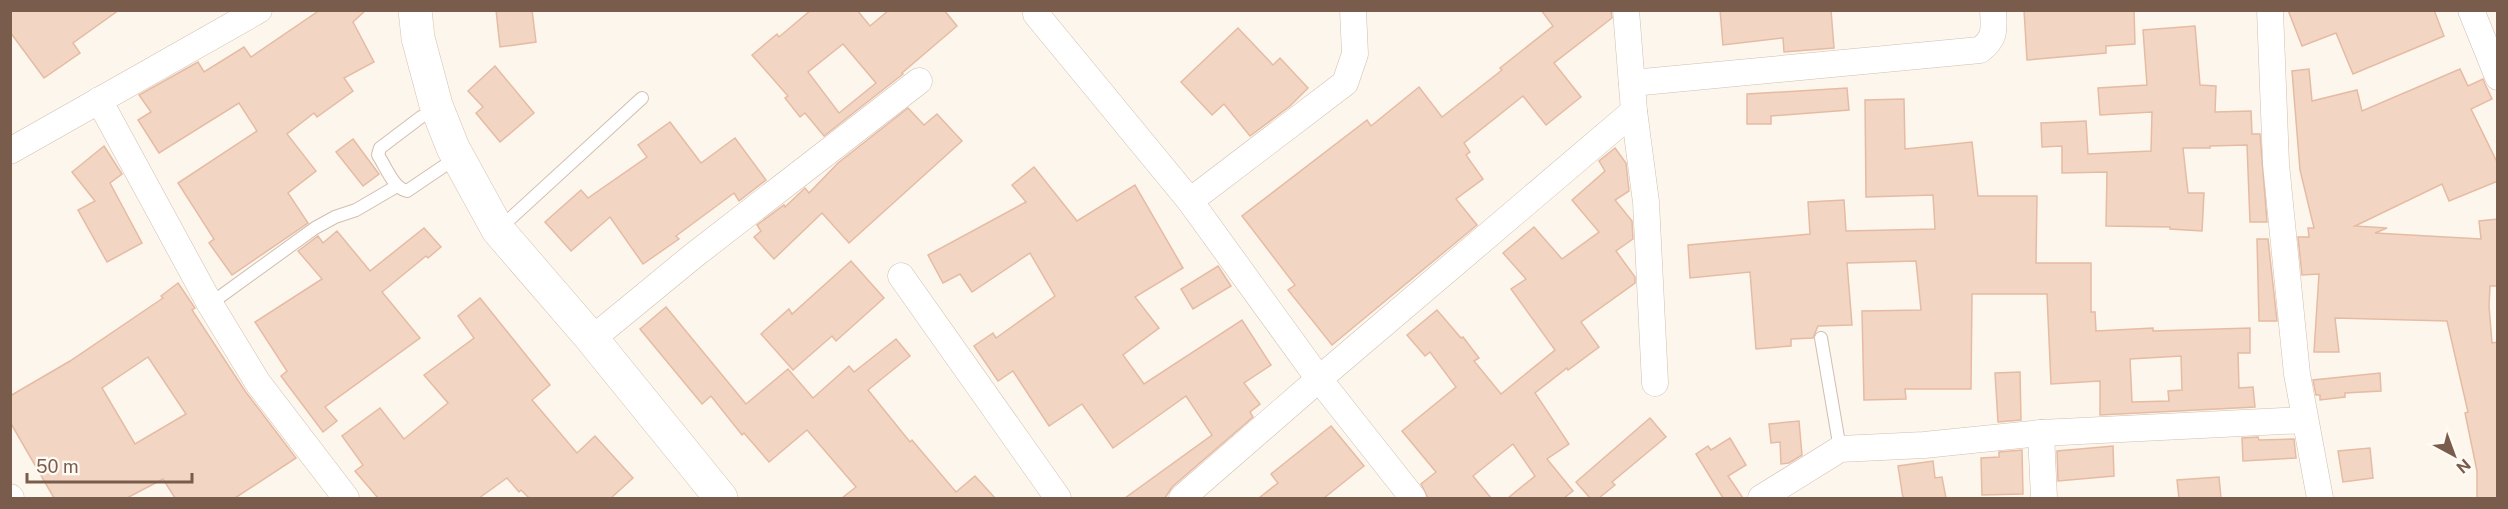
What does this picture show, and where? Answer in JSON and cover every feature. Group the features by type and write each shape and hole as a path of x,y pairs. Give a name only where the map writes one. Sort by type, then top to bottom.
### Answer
{"street":[{"path":"10,151 259,10"},
{"path":"394,10 398,42 421,117 444,166 487,240 694,498"},
{"path":"415,10 418,38 436,105 453,148 498,230 592,339 721,498"},
{"path":"1190,201 1345,83 1355,54 1353,10"},
{"path":"1626,10 1634,111 1646,202 1655,383"},
{"path":"1632,83 1980,50 1993,37 1993,10"},
{"path":"2270,10 2276,164 2297,374 2320,498"},
{"path":"2471,10 2498,77"},
{"path":"1036,14 1190,201 1319,379 1413,498"},
{"path":"592,339 693,256 919,81"},
{"path":"99,100 210,304 258,383 346,498"},
{"path":"1182,498 1634,111"},
{"path":"901,276 1058,498"},
{"path":"1761,498 1840,448 1924,445 2041,433 2305,420"},
{"path":"2041,433 2044,498"}],"lane":[{"path":"498,230 642,98"},
{"path":"421,117 377,153 397,186 407,191 444,166"},
{"path":"210,304 315,228 335,217 356,210 397,186"},
{"path":"1821,338 1840,448"}],"building":[{"path":"10,10 119,10 73,43 80,53 44,78 10,32"},
{"path":"320,10 366,10 353,22 374,62 344,78 353,91 317,117 314,113 287,134 316,171 288,193 308,223 232,275 209,243 214,239 178,183 257,131 239,103 159,153 138,120 151,112 139,95 198,62 204,72 244,47 251,57"},
{"path":"496,10 532,10 536,42 500,47"},
{"path":"811,10 857,10 870,26 889,10 944,10 957,26 903,74 824,136 805,113 800,117 785,98 788,96 752,55 777,34 779,37","holes":["843,44 876,83 839,113 808,72"]},
{"path":"1541,10 1611,10 1612,18 1554,63 1581,97 1546,125 1523,96 1464,143 1470,152 1466,155 1483,179 1456,199 1477,225 1332,345 1288,290 1295,285 1242,216 1367,120 1371,126 1419,87 1442,117 1553,26"},
{"path":"1720,10 1831,10 1834,48 1784,52 1783,38 1723,45"},
{"path":"2024,10 2134,10 2135,44 2106,46 2106,53 2027,60"},
{"path":"2288,10 2434,10 2444,36 2353,74 2336,33 2302,46"},
{"path":"2195,26 2200,85 2216,86 2215,112 2251,111 2252,134 2260,134 2267,222 2250,222 2247,145 2183,148 2188,193 2204,193 2202,231 2170,229 2170,227 2106,226 2107,172 2062,173 2062,146 2042,147 2041,123 2086,121 2088,154 2151,151 2152,112 2100,115 2098,88 2147,85 2143,30"},
{"path":"1238,28 1273,65 1280,58 1308,88 1290,106 1250,136 1224,104 1212,115 1181,82"},
{"path":"495,66 534,113 500,142 476,113 483,107 468,91"},
{"path":"2309,69 2312,101 2357,90 2362,111 2460,69 2468,86 2483,79 2492,99 2471,109 2498,164 2498,181 2449,201 2442,184 2355,226 2387,228 2375,233 2481,239 2479,221 2498,219 2498,286 2490,286 2489,306 2492,343 2498,342 2498,498 2477,498 2477,471 2465,413 2468,412 2447,321 2335,318 2339,352 2314,352 2319,274 2302,275 2298,237 2309,237 2308,228 2314,228 2300,170 2292,71"},
{"path":"1847,88 1849,110 1771,116 1771,124 1747,124 1747,94"},
{"path":"1904,99 1905,149 1972,142 1978,196 2037,196 2036,263 2091,263 2091,312 2095,312 2096,331 2153,328 2153,331 2250,328 2250,353 2238,353 2239,388 2253,387 2255,407 2100,415 2100,381 2051,384 2047,294 1972,294 1971,389 1905,389 1906,399 1864,400 1862,311 1921,310 1916,261 1847,263 1852,325 1818,326 1813,338 1791,339 1791,346 1756,349 1750,272 1690,278 1688,245 1810,234 1808,202 1844,200 1846,231 1935,229 1933,195 1866,197 1865,100","holes":["2181,356 2182,390 2168,391 2169,401 2132,402 2130,359"]},
{"path":"908,108 924,125 937,114 962,141 849,243 822,213 774,259 754,237 761,231 757,225 784,205 785,207 805,188 809,193 838,163"},
{"path":"670,122 701,163 735,138 766,180 739,201 734,193 676,236 679,239 643,264 610,217 571,251 545,222 581,190 588,198 647,157 638,145"},
{"path":"353,139 379,174 363,186 336,152"},
{"path":"104,146 122,174 110,183 142,243 107,262 78,210 95,201 72,172"},
{"path":"1615,148 1626,163 1629,191 1615,200 1632,221 1633,239 1616,251 1635,277 1635,283 1581,322 1599,347 1535,393 1569,444 1547,459 1573,491 1564,498 1508,498 1535,476 1513,444 1473,476 1491,498 1428,498 1421,484 1436,472 1402,431 1456,387 1430,352 1425,356 1407,335 1437,310 1479,358 1474,361 1501,394 1555,350 1511,289 1526,279 1503,253 1534,227 1562,259 1599,232 1572,200 1605,171 1599,161"},
{"path":"1034,167 1077,221 1135,185 1183,268 1135,297 1159,328 1123,355 1144,384 1242,320 1271,365 1244,383 1260,404 1250,412 1253,417 1172,487 1165,498 1125,498 1212,435 1186,396 1113,448 1082,404 1049,426 1013,371 998,381 974,346 993,333 996,338 1055,296 1030,253 972,292 960,274 943,283 928,255 1026,202 1012,185"},
{"path":"424,228 441,247 428,258 426,256 382,292 420,338 325,407 337,421 323,432 281,376 287,371 255,322 322,279 298,251 318,236 323,243 337,231 370,271"},
{"path":"2257,239 2268,239 2277,321 2259,321"},
{"path":"851,261 884,298 836,341 832,336 793,370 761,334 789,309 792,314"},
{"path":"1218,266 1231,286 1193,309 1181,289"},
{"path":"178,283 195,308 192,310 245,391 296,458 235,498 175,498 163,479 127,498 54,498 10,422 10,396 70,361 163,298 161,296","holes":["148,357 186,414 135,444 102,388"]},
{"path":"480,298 550,385 532,400 577,453 595,436 633,478 611,498 529,498 521,490 519,492 507,478 479,498 378,498 355,471 363,465 342,436 380,408 404,439 448,403 424,375 474,338 458,316"},
{"path":"666,307 746,404 788,369 813,398 849,366 854,372 896,339 910,356 868,390 910,442 912,440 956,492 975,476 995,498 842,498 856,487 807,430 769,462 744,433 742,435 711,396 702,404 640,329"},
{"path":"2020,372 2021,420 1998,422 1995,373"},
{"path":"2380,373 2381,391 2345,393 2345,397 2320,400 2320,395 2316,395 2313,380"},
{"path":"1650,418 1666,437 1612,482 1615,485 1599,498 1590,498 1576,482"},
{"path":"1799,421 1802,455 1789,463 1781,464 1780,442 1771,443 1769,424"},
{"path":"1331,426 1364,466 1324,498 1259,498 1278,483 1271,474"},
{"path":"2258,437 2259,440 2294,439 2296,458 2243,461 2242,438"},
{"path":"1730,438 1746,465 1728,476 1743,498 1723,498 1696,454 1708,446 1711,450"},
{"path":"2113,446 2114,476 2058,481 2057,451"},
{"path":"2370,448 2373,478 2343,482 2338,451"},
{"path":"2022,450 2023,494 1982,495 1981,458 1999,457 1999,452"},
{"path":"1933,461 1935,478 1942,477 1946,498 1903,498 1898,466"},
{"path":"2219,477 2221,498 2179,498 2177,480"}]}
